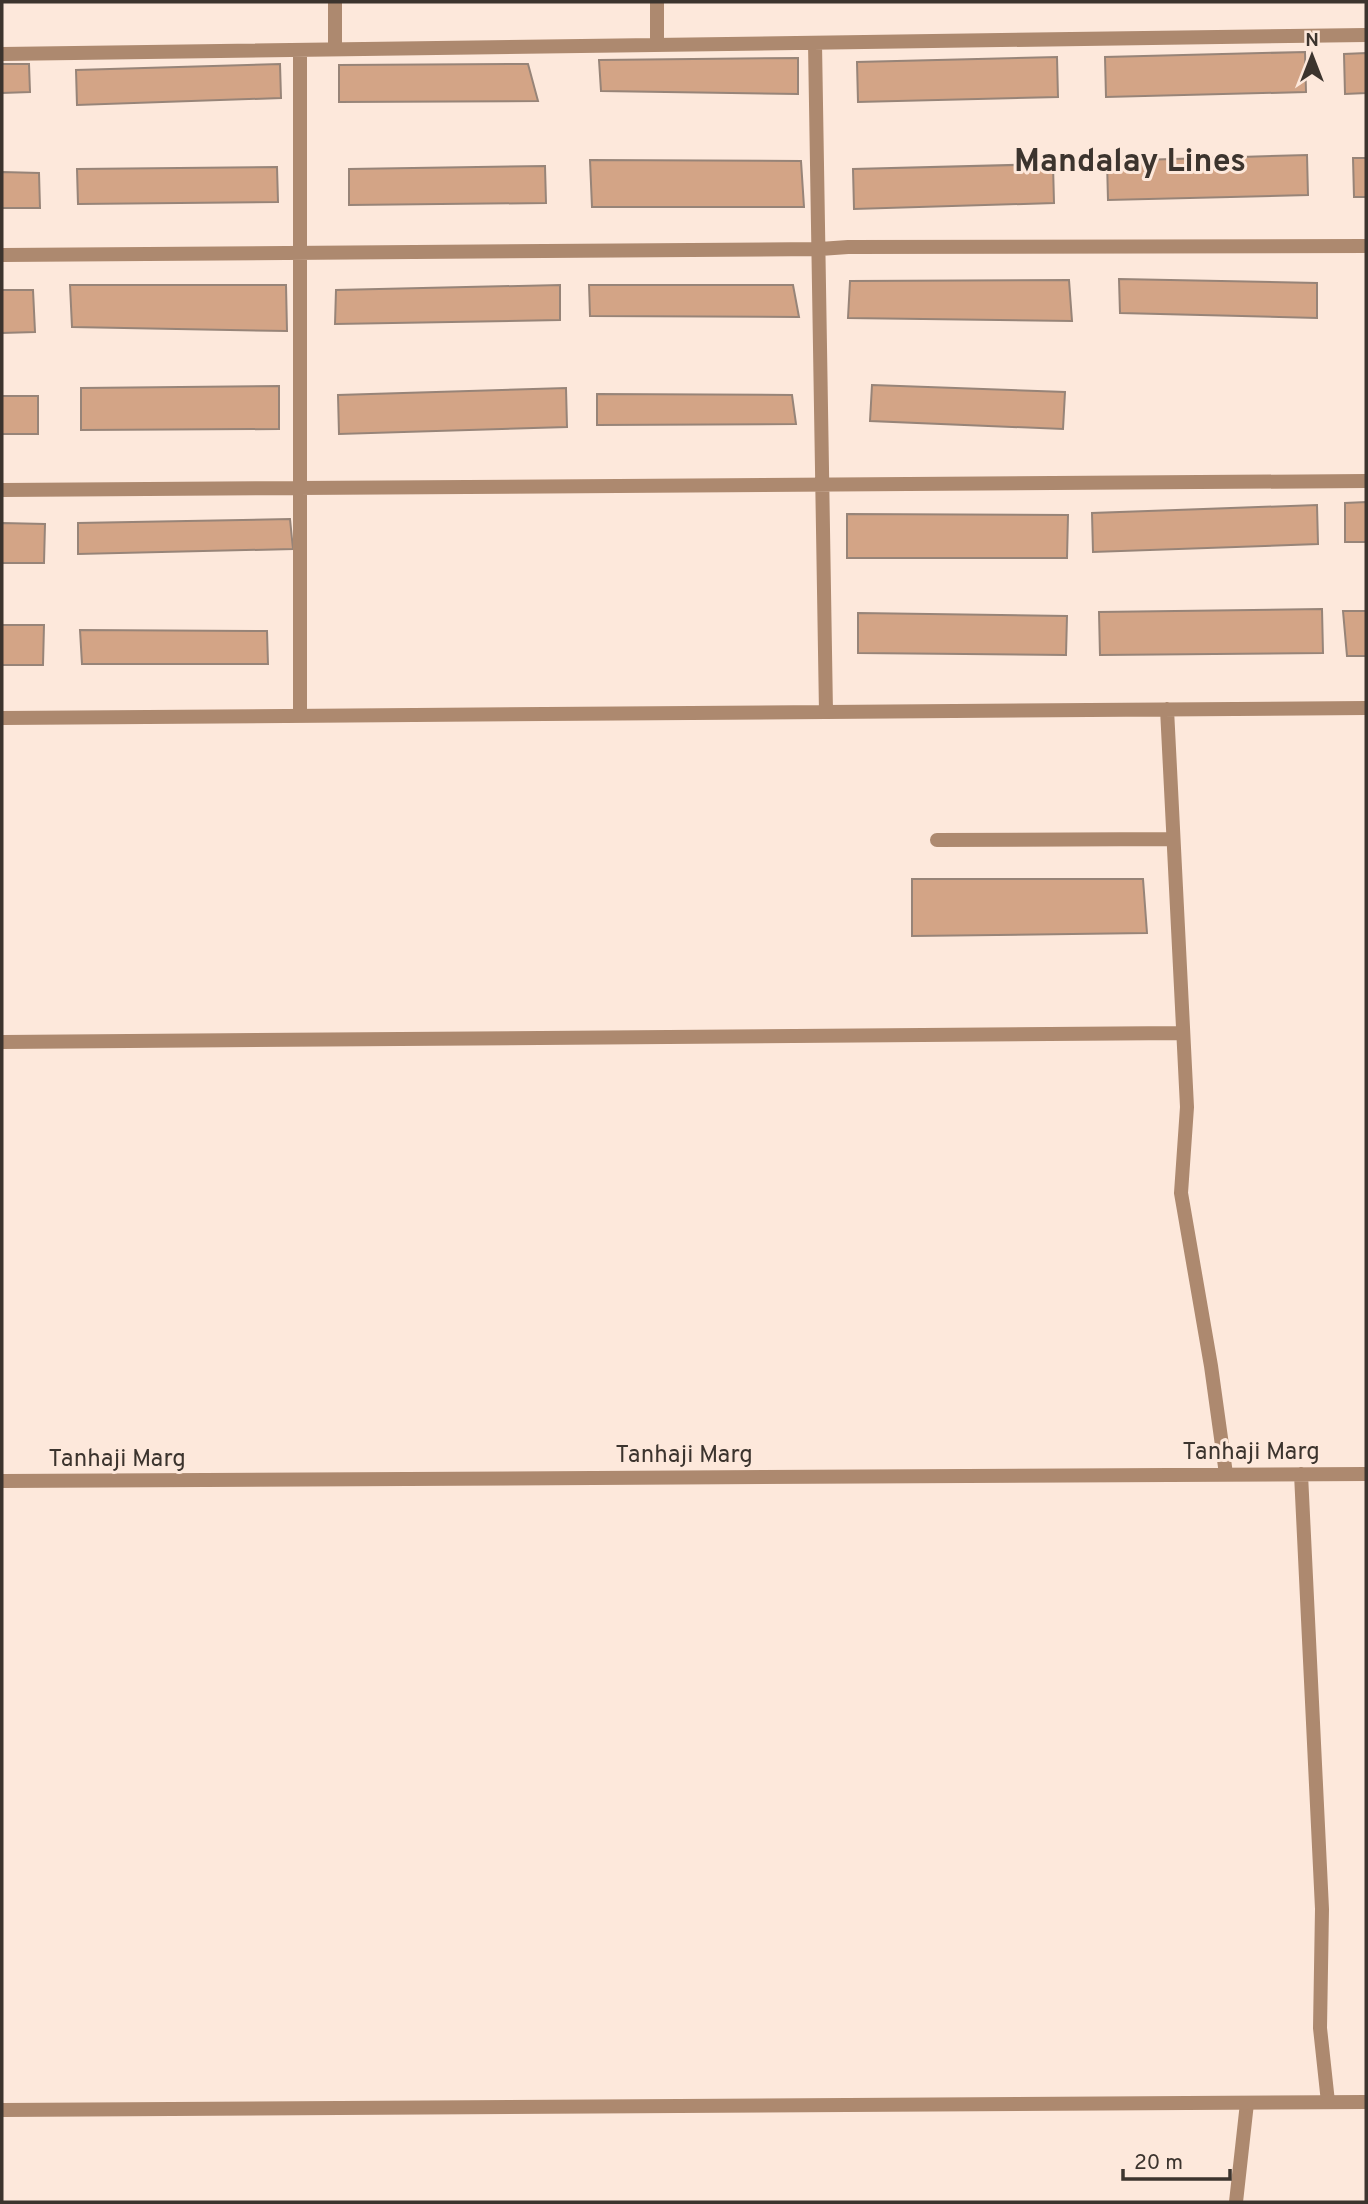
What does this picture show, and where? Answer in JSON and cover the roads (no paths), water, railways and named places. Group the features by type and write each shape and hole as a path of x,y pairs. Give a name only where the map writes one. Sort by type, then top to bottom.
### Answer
{"street":[{"path":"335,2 335,49"},
{"path":"657,2 657,44"},
{"path":"2,54 1366,35"},
{"path":"815,43 826,712"},
{"path":"300,50 300,716"},
{"path":"2,255 848,247 1366,246"},
{"path":"2,490 1366,481"},
{"path":"2,718 1366,708"},
{"path":"1167,709 1187,1107 1181,1193 1211,1366 1226,1474"},
{"path":"937,840 1173,839"},
{"path":"2,1042 1182,1033"},
{"path":"1301,1474 1322,1896 1320,2028 1328,2102"},
{"name":"Tanhaji Marg","path":"2,1481 1366,1474"},
{"path":"2,2110 1366,2102"},
{"path":"1236,2202 1247,2104"}],"district":[{"name":"Mandalay Lines","path":"1130,160"}]}
